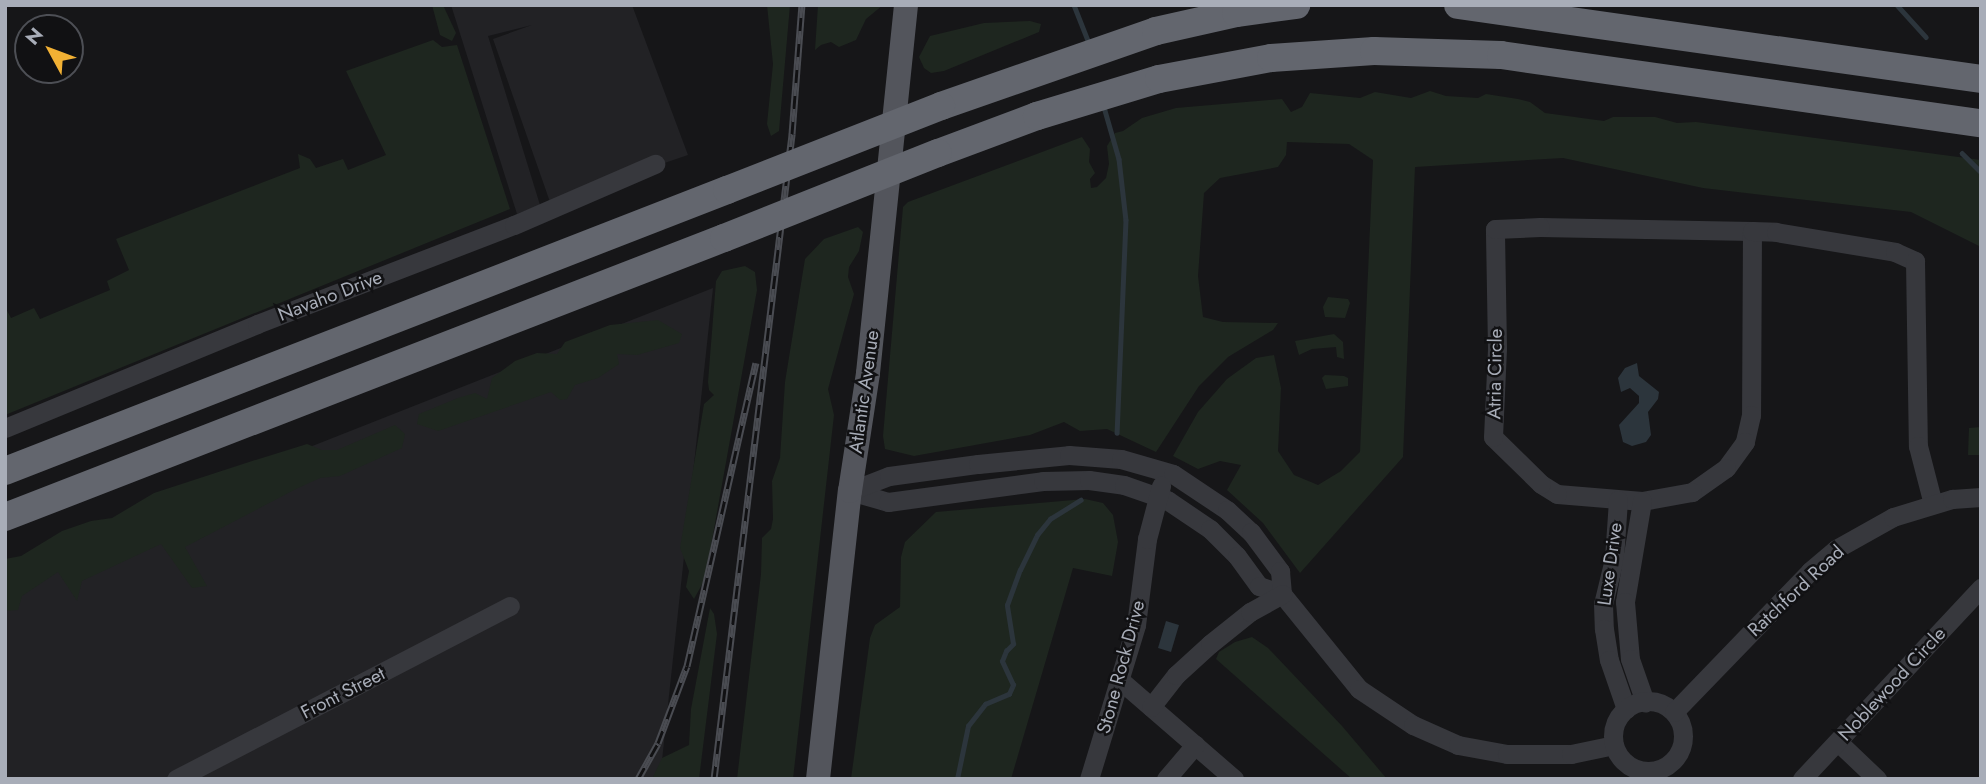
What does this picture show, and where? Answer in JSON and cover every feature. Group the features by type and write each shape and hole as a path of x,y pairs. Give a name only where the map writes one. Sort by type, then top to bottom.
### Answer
{"highway":[{"path":"5,471 941,106 1156,31 1236,13 1296,5"},
{"path":"1458,5 1981,79"},
{"path":"5,517 938,153 1037,116 1159,79 1271,58 1374,51 1501,55 1981,123"}],"main road":[{"name":"Atlantic Avenue","path":"818,779 850,491 868,373 906,5"}],"street":[{"name":"Navaho Drive","path":"5,428 257,324 514,225 655,164"},
{"name":"Atria Circle","path":"1752,232 1751,415 1745,442 1726,468 1692,492 1642,500 1557,494 1541,484 1493,437 1497,348 1495,229 1776,232 1895,252 1916,261 1918,446 1933,504"},
{"path":"850,491 889,476 1069,454 1121,459 1166,472 1205,495 1251,532 1280,571 1282,594"},
{"name":"Stone Rock Drive","path":"1089,779 1136,625 1147,539 1157,496 1166,472"},
{"path":"850,491 888,502 1043,481 1089,480 1124,485 1157,496 1191,514 1210,529 1237,556 1259,586 1282,594 1359,689 1392,713 1458,745 1507,754 1571,754 1614,745"},
{"name":"Ratchford Road","path":"1674,712 1810,571 1836,549 1893,516 1933,504 1981,497"},
{"name":"Luxe Drive","path":"1618,500 1614,559 1604,604 1604,629 1609,660 1635,706"},
{"name":"Luxe Drive","path":"1635,706 1625,602 1642,500"},
{"name":"Noblewood Circle","path":"1802,779 1981,588"},
{"path":"1151,707 1177,675 1210,644 1250,612 1282,594"},
{"name":"Front Street","path":"176,779 510,606"},
{"path":"1121,681 1234,779"},
{"path":"1664,704 1674,712 1680,722 1683,738 1680,750 1666,766 1648,775 1628,765 1614,745 1616,722 1635,706 1664,704"},
{"path":"1838,742 1877,779"},
{"path":"1166,779 1195,745"}],"shaded area":[{"path":"432,5 443,5 456,33 452,41 440,35"},
{"path":"451,5 632,5 688,155 550,202 493,39 532,25 488,36 540,205 517,214"},
{"path":"767,5 790,5 779,131 771,136 767,124 773,64"},
{"path":"818,5 883,5 866,19 856,40 839,47 831,42 815,50"},
{"path":"1030,21 1041,24 1039,32 944,71 931,73 924,68 919,57 930,36 984,23"},
{"path":"433,40 442,47 457,45 510,209 5,415 5,307 11,318 34,308 40,319 110,290 107,281 129,270 116,239 300,168 298,154 310,159 316,168 343,159 348,170 386,155 346,71"},
{"path":"1430,91 1446,96 1478,98 1486,94 1518,99 1530,102 1545,113 1604,121 1613,117 1655,117 1677,123 1696,122 1981,160 1981,247 1911,212 1703,188 1563,158 1415,167 1403,457 1300,573 1263,523 1227,490 1241,465 1220,461 1198,469 1173,456 1198,412 1227,379 1256,358 1274,355 1281,388 1278,451 1294,475 1318,485 1341,471 1360,452 1373,160 1349,144 1287,142 1286,155 1278,167 1220,178 1204,193 1198,276 1203,317 1223,322 1278,323 1273,330 1228,357 1199,386 1156,452 1107,429 1080,431 1064,422 1030,435 914,456 885,449 883,436 903,207 908,202 1082,137 1090,149 1089,162 1095,173 1090,179 1091,188 1097,187 1106,178 1109,164 1107,146 1115,133 1123,131 1142,118 1176,108 1282,99 1291,112 1302,107 1310,93 1360,98 1375,92 1411,98"},
{"path":"858,227 863,232 859,251 849,267 848,277 854,294 828,389 834,415 793,779 737,779 761,574 762,538 771,529 773,519 772,481 780,458 785,382 805,259 824,239"},
{"path":"745,266 755,272 757,290 705,579 694,599 686,587 689,571 680,548 704,404 714,395 709,390 708,382 716,281 722,271"},
{"path":"713,288 660,779 5,779 5,567"},
{"path":"1328,297 1348,299 1350,303 1345,318 1325,317 1323,307"},
{"path":"658,320 682,334 679,343 637,355 617,354 619,364 598,378 575,385 567,399 560,400 551,392 438,431 417,424 419,414 458,398 475,393 487,399 492,378 515,361 537,353 557,354 565,342 610,325"},
{"path":"1334,334 1343,342 1344,359 1337,357 1336,347 1312,349 1299,355 1295,341"},
{"path":"1637,363 1639,376 1659,392 1658,399 1648,412 1651,435 1646,442 1632,446 1623,442 1619,425 1639,403 1639,396 1630,388 1621,392 1618,378 1625,368"},
{"path":"1325,375 1344,376 1348,378 1348,386 1326,389 1322,378"},
{"path":"395,425 405,434 402,448 340,476 320,478 185,547 207,586 192,588 161,544 82,581 77,601 58,572 22,596 18,610 5,611 5,559 21,556 62,531 91,521 112,518 154,493 249,462 307,444 322,450 337,450"},
{"path":"1981,427 1981,455 1968,455 1969,428"},
{"path":"1085,499 1103,503 1113,515 1118,542 1112,576 1073,568 1011,779 851,779 870,638 875,625 900,607 901,557 905,542 936,512"},
{"path":"710,608 714,614 717,634 699,779 652,779 662,758 689,745 691,709"},
{"path":"1166,621 1179,625 1171,652 1158,648"},
{"path":"1252,637 1268,648 1342,726 1387,779 1352,779 1216,659 1219,652 1235,642"}],"waterway":[{"path":"1074,5 1089,43"},
{"path":"1897,5 1926,37"},
{"path":"1104,107 1119,159 1126,220 1117,433"},
{"path":"1962,153 1981,172"},
{"path":"957,779 968,726 985,704 1009,694 1013,685 1002,661 1013,644 1007,605 1020,570 1037,535 1050,519 1081,500"}],"railway":[{"path":"714,779 792,134 802,5"},
{"path":"638,779 658,743 687,666 756,363"}]}
